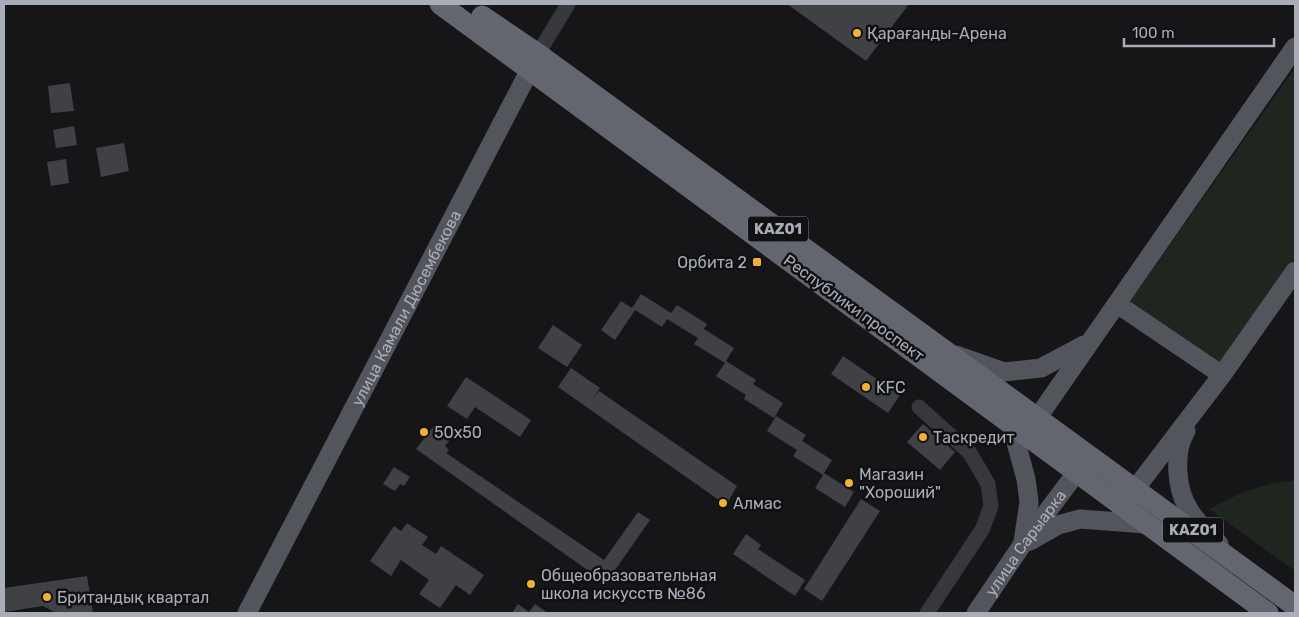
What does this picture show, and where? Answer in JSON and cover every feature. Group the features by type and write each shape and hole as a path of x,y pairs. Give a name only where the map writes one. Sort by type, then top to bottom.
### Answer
{"highway":[{"name":"Республики проспект","path":"440,4 534,61 945,350 1076,472 1268,613"},
{"name":"Республики проспект","path":"465,4 534,61 1024,425 1089,456 1136,488 1295,606"}],"main road":[{"path":"1022,545 1028,502 1024,425 1092,340 1295,47"},
{"name":"улица Камали Дюсембекова","path":"247,613 534,61"},
{"path":"1235,561 1189,511 1182,491 1178,462 1182,438 1295,270"},
{"path":"1117,304 1218,382"},
{"path":"945,350 1004,372 1041,368 1063,358 1092,340"},
{"path":"1122,506 1218,382"},
{"name":"улица Сарыарка","path":"976,613 1022,545 1089,456"},
{"path":"1022,545 1058,525 1080,519 1146,524"}],"street":[{"name":"улица Камали Дюсембекова","path":"534,61 568,4"},
{"path":"919,407 970,453 988,484 991,506 982,530 927,613"}],"shaded area":[{"path":"1295,68 1295,257 1217,370 1128,304"},
{"path":"1295,481 1295,571 1209,509 1230,498 1261,486"}],"building":[{"name":"Қарағанды-Арена","path":"787,4 909,4 866,61"},
{"path":"70,83 74,111 51,113 48,86"},
{"path":"74,126 77,145 56,148 53,130"},
{"path":"124,143 129,171 101,177 96,148"},
{"path":"66,159 69,183 51,186 47,162"},
{"path":"641,294 671,313 677,305 707,324 704,329 734,348 726,361 756,380 753,384 783,403 774,418 744,399 746,395 716,376 725,363 694,344 698,338 667,319 662,327 635,310 615,340 601,330 621,301 632,308"},
{"path":"553,325 582,345 567,367 538,348"},
{"path":"843,356 900,395 888,413 831,374"},
{"path":"571,368 600,388 592,399 599,391 737,486 726,505 558,387"},
{"path":"466,377 531,420 520,437 475,407 467,419 447,406"},
{"path":"776,416 806,435 802,441 832,460 824,473 854,492 845,507 815,488 823,475 793,456 797,450 767,431"},
{"path":"436,423 453,436 445,446 449,450 446,453 604,560 638,512 650,520 606,583 416,449"},
{"path":"923,424 955,452 940,470 907,442"},
{"path":"394,467 410,477 404,486 400,484 395,491 383,484"},
{"path":"861,499 880,511 822,601 804,589"},
{"path":"407,523 428,537 422,545 436,554 441,546 484,575 470,595 456,585 440,608 419,594 429,580 401,560 391,576 370,561 394,526 401,531"},
{"path":"746,534 761,545 758,549 805,580 795,596 733,554"},
{"name":"Британдық квартал","path":"87,576 93,613 56,613 43,606 4,612 4,588"},
{"path":"518,604 529,612 535,604 548,613 512,613"}],"place":[{"name":"Қарағанды-Арена","path":"857,33"},
{"name":"Орбита 2","path":"757,262"},
{"name":"KFC","path":"866,387"},
{"name":"50х50","path":"424,432"},
{"name":"Таскредит","path":"923,437"},
{"name":"Магазин \"Хороший\"","path":"849,483"},
{"name":"Алмас","path":"723,503"},
{"name":"Общеобразовательная школа искусств №86","path":"531,584"},
{"name":"Британдық квартал","path":"47,597"}]}
